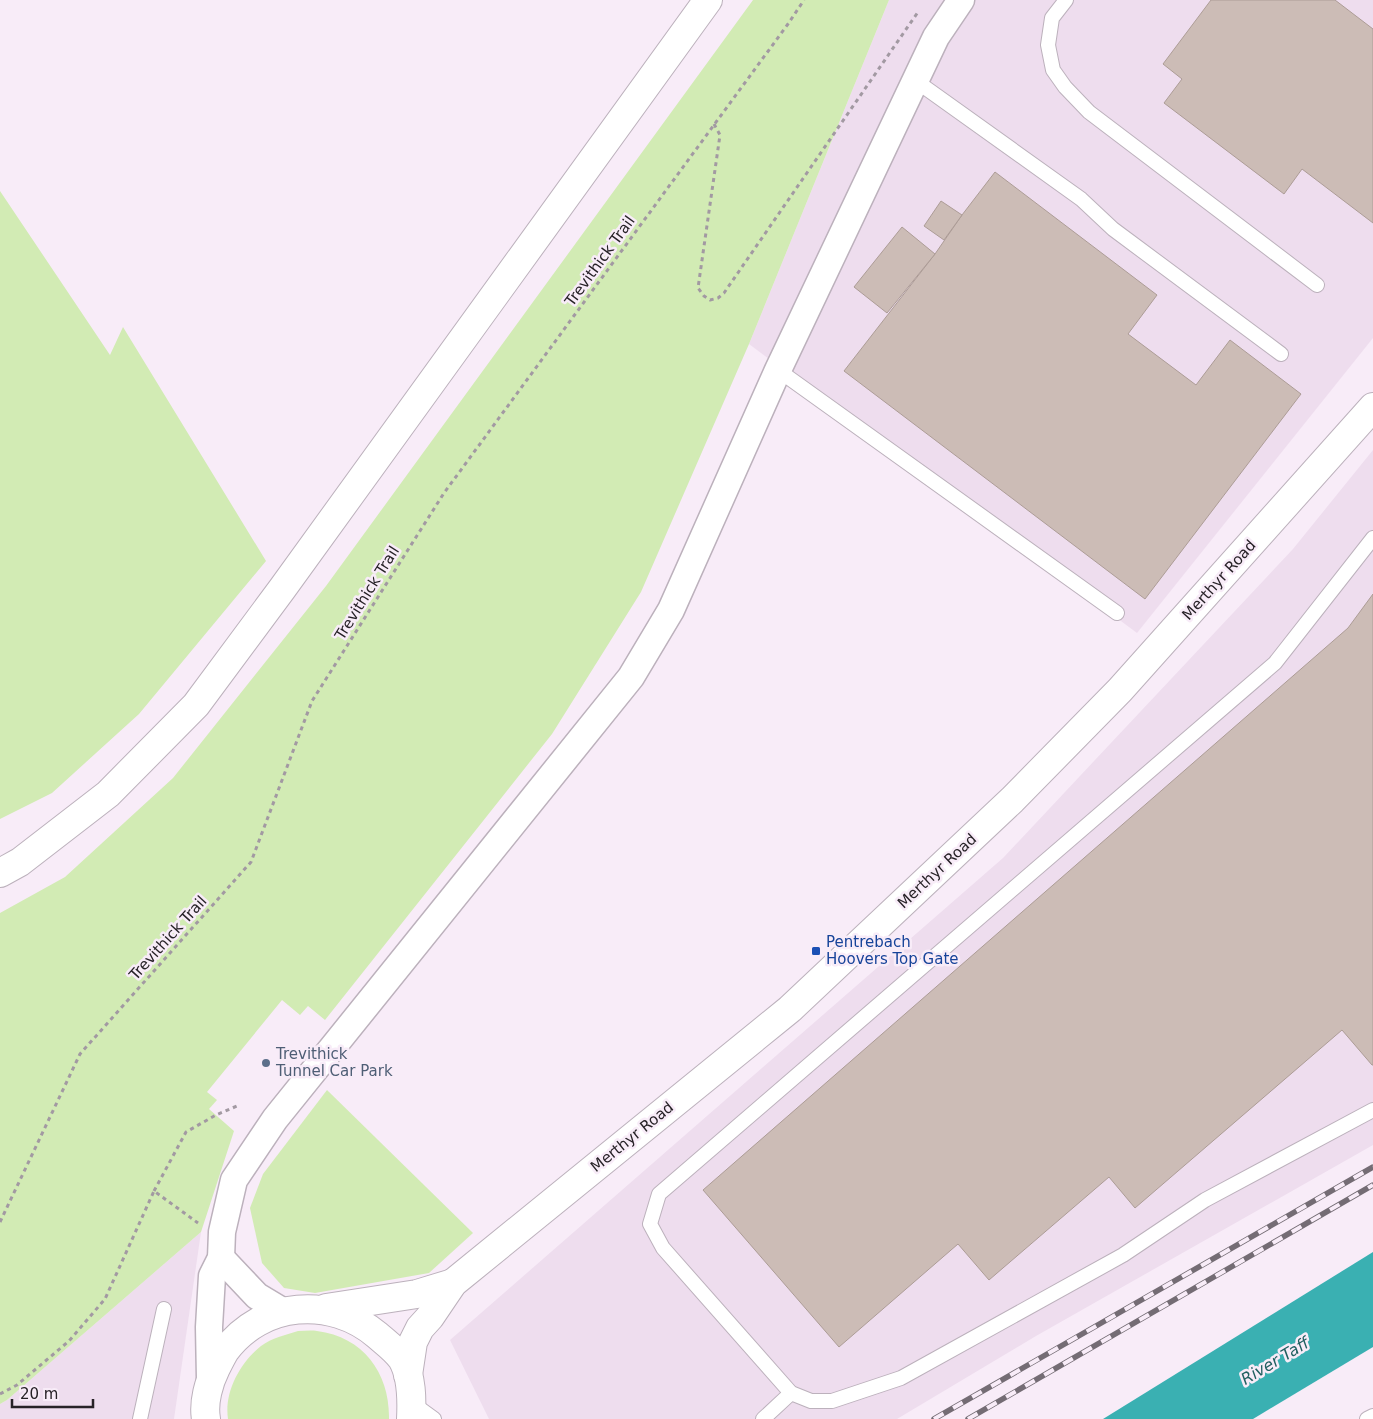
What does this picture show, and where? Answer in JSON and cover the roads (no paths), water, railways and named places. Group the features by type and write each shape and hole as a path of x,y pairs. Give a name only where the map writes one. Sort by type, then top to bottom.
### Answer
{"main road":[{"path":"0,873 20,862 108,794 196,705 708,0"},
{"name":"Merthyr Road","path":"408,1375 413,1342 420,1328 453,1284 790,1009 1012,800 1120,690 1373,407"},
{"name":"Merthyr Road","path":"319,1309 418,1294 453,1284"},
{"path":"205,1417 210,1379 225,1351 248,1328 282,1311 319,1309 343,1314 366,1326 402,1359 408,1375 412,1411"}],"street":[{"path":"210,1379 212,1276 221,1258 222,1232 234,1180 275,1120 631,678 671,610 778,370 936,38 961,0"},
{"path":"221,1258 257,1296 282,1311"}],"lane":[{"path":"1066,0 1052,18 1048,45 1053,70 1065,87 1089,112 1317,285"},
{"path":"916,81 1081,199 1113,229 1281,354"},
{"path":"778,370 1117,613"},
{"path":"1373,538 1275,662 659,1194 650,1224 663,1248 791,1393 811,1401 832,1401 901,1378 1123,1255 1205,1200 1373,1110"},
{"path":"140,1419 164,1309"},
{"path":"763,1419 791,1393"},
{"path":"412,1411 434,1419"},
{"path":"1367,1419 1373,1416"}],"water":[{"name":"River Taff","path":"1373,1252 1373,1347 1253,1419 1103,1419"}],"railway":[{"path":"934,1419 1373,1167"},
{"path":"968,1419 1373,1185"}],"place":[{"name":"Pentrebach Hoovers Top Gate","path":"816,951"},
{"name":"Trevithick Tunnel Car Park","path":"266,1063"}]}
